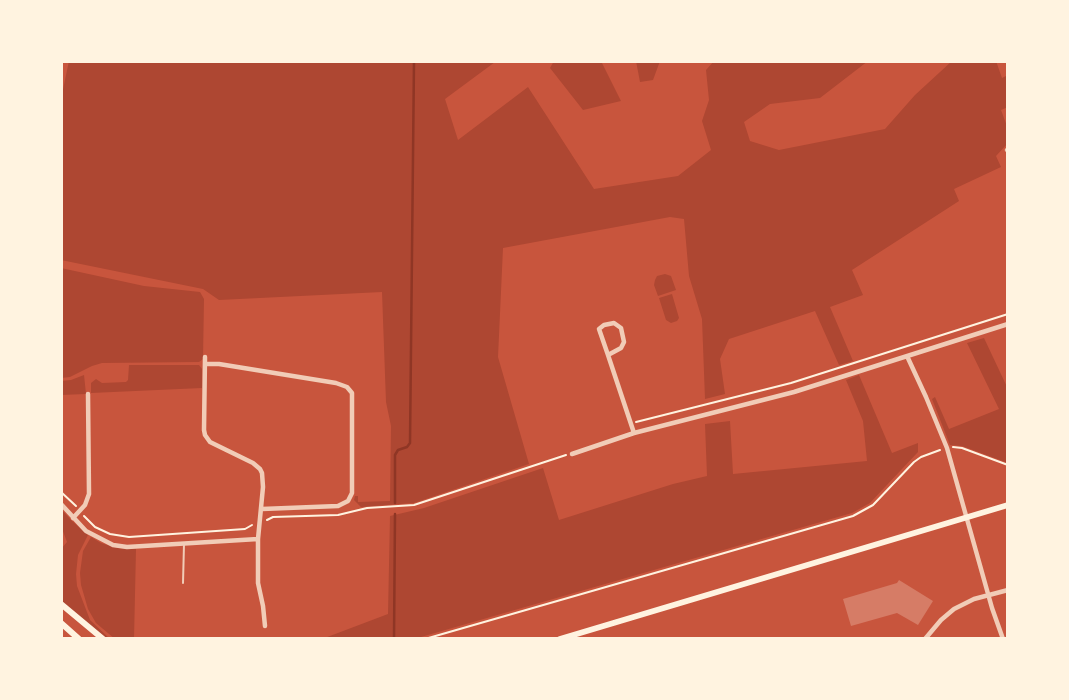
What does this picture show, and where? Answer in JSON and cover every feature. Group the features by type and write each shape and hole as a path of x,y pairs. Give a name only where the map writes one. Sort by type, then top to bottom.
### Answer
{"main road":[{"path":"560,639 1008,505"},
{"path":"61,604 103,639"},
{"path":"61,624 79,639"}],"street":[{"path":"608,355 621,348 624,342 621,328 614,323 599,329 634,433"},
{"path":"572,454 634,433 794,392 1008,324"},
{"path":"907,356 947,448 1003,639"},
{"path":"262,509 338,506 348,501 352,493 352,394 347,387 336,383 205,361 205,435 210,442 260,469 263,487 258,540 258,583 265,626"},
{"path":"73,517 85,505 89,494 89,394"},
{"path":"61,504 86,531 113,545 127,547 258,540"},
{"path":"925,639 934,626 954,609 974,599 1008,590"}],"lane":[{"path":"183,583 184,543"}],"path":[{"path":"631,424 791,383 1008,314"},
{"path":"425,639 853,516 873,505 914,462 947,448 962,448 1008,465"}],"shaded area":[{"path":"69,61 510,61 495,62 445,99 458,140 528,87 594,189 678,176 711,150 702,121 709,100 706,70 714,61 868,61 820,98 770,104 744,122 750,141 779,150 885,129 915,95 952,61 996,61 1002,78 1008,75 1008,107 1001,110 1008,129 1008,143 996,156 1001,167 954,189 959,201 852,270 863,295 830,307 853,361 839,365 815,311 729,339 720,359 725,394 705,399 702,319 689,276 684,219 670,217 503,248 498,357 529,464 414,503 361,507 354,500 355,496 358,496 358,502 390,501 391,426 386,402 382,292 219,300 203,289 61,260 61,99"},
{"path":"554,61 601,61 621,101 583,110 550,68"},
{"path":"636,61 660,61 653,80 640,82"},
{"path":"61,268 144,286 200,292 204,299 203,359 199,362 102,363 70,377 61,378"},
{"path":"657,276 671,276 676,290 658,296 655,280"},
{"path":"672,294 679,318 671,323 666,320 659,298"},
{"path":"984,338 1008,389 1008,463 962,446 950,445 932,399 935,397 949,429 999,409 967,343"},
{"path":"129,365 199,365 202,369 202,388 91,393 91,383 96,379 102,383 126,382"},
{"path":"84,375 86,394 61,395 61,381"},
{"path":"859,375 892,453 918,443 918,452 870,503 852,513 414,639 322,639 388,614 390,516 424,508 543,468 559,520 707,476 705,424 730,421 733,474 867,461 863,421 846,380"},
{"path":"61,509 88,535 78,555 77,586 90,620 110,639 106,639 61,601 61,549 67,542 61,526"},
{"path":"91,537 117,548 136,549 134,639 115,639 96,623 88,609 80,573 83,551"}],"building":[{"path":"899,580 933,601 918,625 897,613 851,626 843,599 897,583"}],"waterway":[{"path":"395,503 395,455 410,443 414,61"},
{"path":"394,639 395,514"}]}
